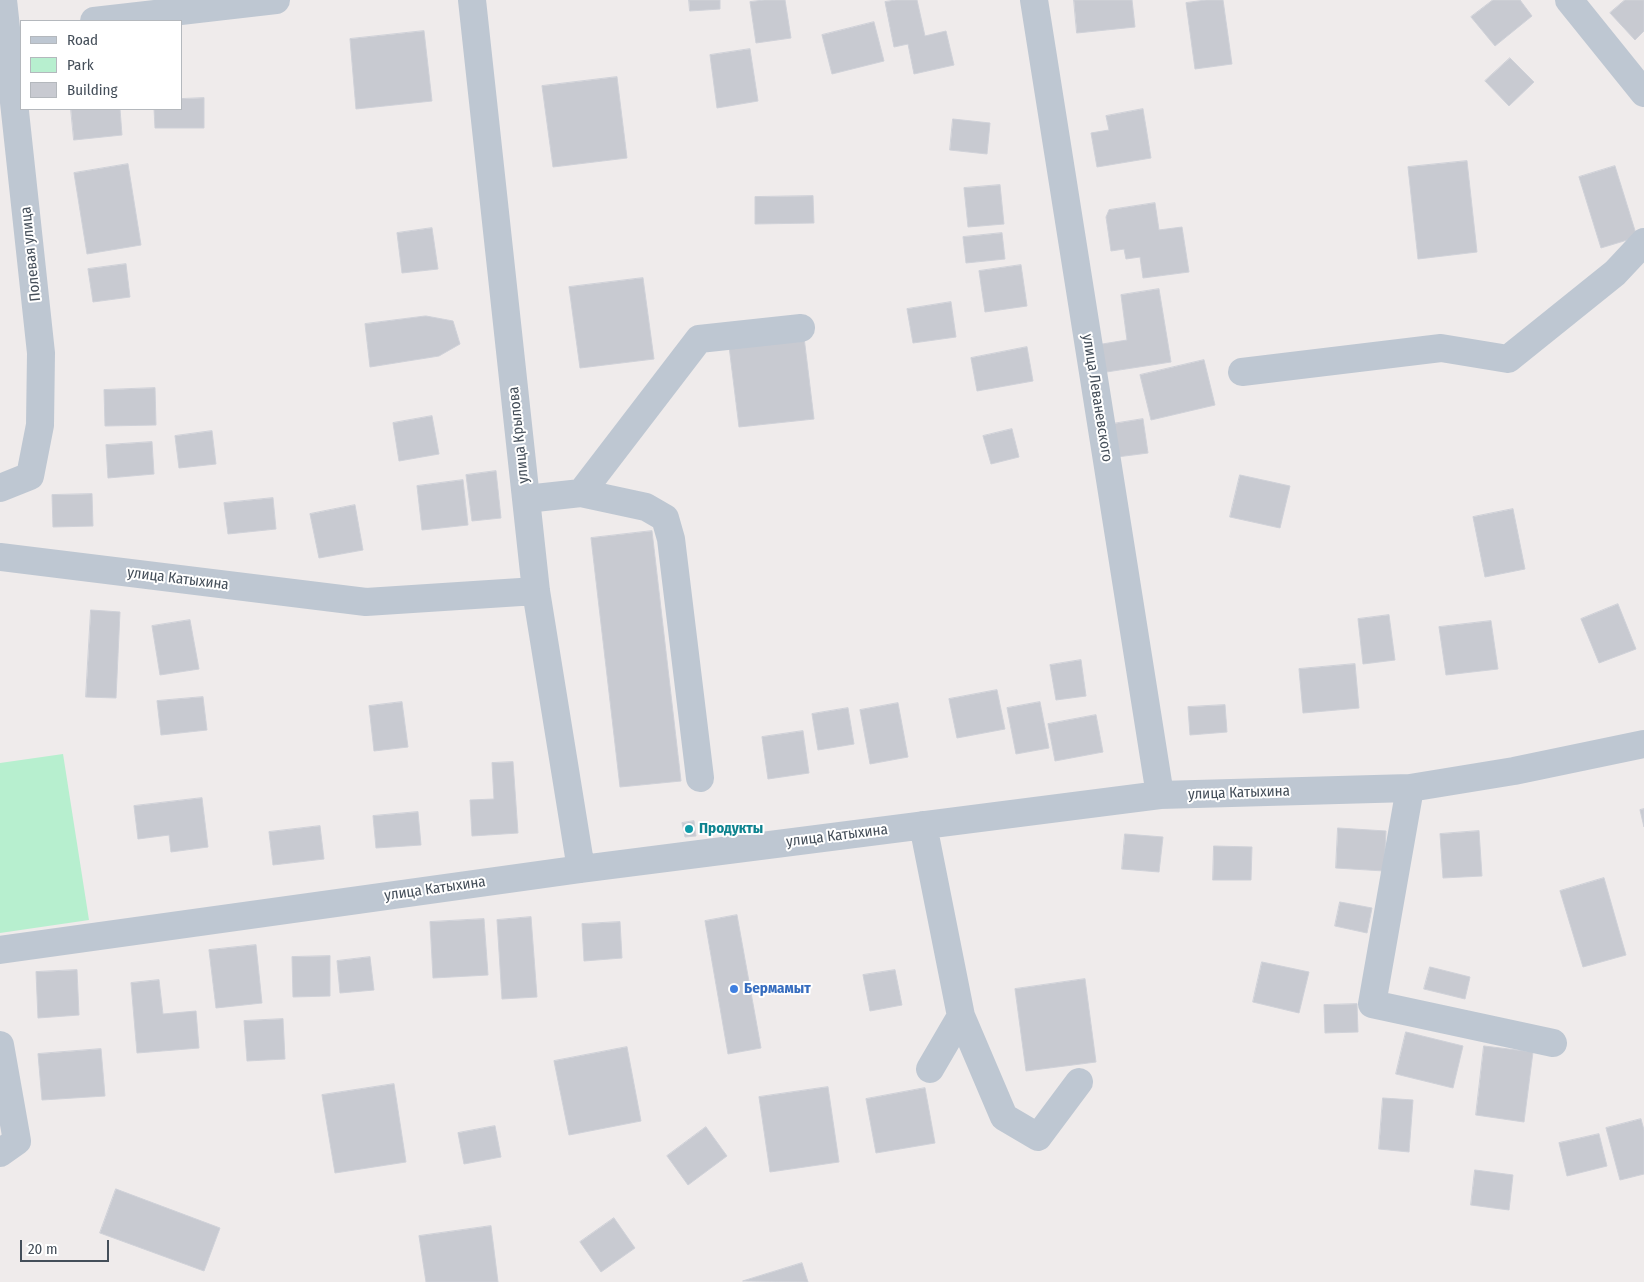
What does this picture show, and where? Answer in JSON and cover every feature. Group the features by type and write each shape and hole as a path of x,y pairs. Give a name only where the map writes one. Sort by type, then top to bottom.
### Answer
{"street":[{"name":"Полевая улица","path":"0,488 30,476 40,425 41,353 9,31 3,0"},
{"path":"103,20 276,0"},
{"name":"улица Крылова","path":"472,0 536,590 580,869"},
{"name":"улица Леваневского","path":"1034,0 1160,795"},
{"path":"1569,0 1644,93"},
{"path":"1242,372 1442,348 1508,359 1615,273 1644,242"},
{"path":"581,494 699,339 801,328"},
{"path":"526,499 581,494 646,507 665,518 671,539 700,778"},
{"name":"улица Катыхина","path":"0,557 366,602 536,590"},
{"name":"улица Катыхина","path":"0,950 580,869 1160,795 1410,788 1514,771 1644,744"},
{"path":"1410,788 1372,1004 1553,1043"},
{"path":"923,825 961,1016 1004,1117 1038,1137 1079,1082"},
{"path":"930,1069 961,1016"},
{"path":"0,1045 17,1141 0,1153"}],"green space":[{"path":"63,754 89,920 0,933 0,763"}],"building":[{"path":"689,0 720,0 720,9 690,11"},
{"path":"785,0 791,38 756,43 750,2"},
{"path":"917,0 925,36 946,31 954,65 914,74 908,44 894,47 885,2"},
{"path":"1074,0 1132,0 1135,27 1077,33"},
{"path":"1223,0 1232,64 1195,69 1186,3"},
{"path":"1493,0 1520,0 1532,16 1495,46 1471,17"},
{"path":"1625,0 1644,0 1644,31 1635,40 1610,13"},
{"path":"874,22 884,61 832,74 822,35"},
{"path":"424,31 432,101 356,109 350,39"},
{"path":"750,49 758,101 717,108 710,55"},
{"path":"1510,58 1534,82 1509,106 1485,81"},
{"path":"617,77 627,158 553,167 542,86"},
{"path":"204,98 204,128 155,128 154,110 182,110 182,99"},
{"path":"1143,109 1151,158 1097,167 1091,133 1109,130 1106,116"},
{"path":"71,110 120,110 122,135 74,140"},
{"path":"953,119 990,123 987,154 950,150"},
{"path":"1467,161 1477,252 1418,259 1408,167"},
{"path":"128,164 141,245 87,254 74,173"},
{"path":"1615,166 1637,237 1601,248 1579,177"},
{"path":"1000,185 1004,224 968,227 964,188"},
{"path":"813,196 814,223 755,224 755,197"},
{"path":"1155,203 1159,230 1182,227 1189,272 1143,278 1140,257 1126,259 1124,249 1111,251 1106,217 1109,210"},
{"path":"432,228 438,269 402,273 397,233"},
{"path":"1002,233 1005,259 966,263 963,237"},
{"path":"126,264 130,297 93,302 88,269"},
{"path":"1021,265 1027,306 985,312 979,271"},
{"path":"643,278 654,359 580,368 569,287"},
{"path":"1159,289 1171,362 1100,373 1096,345 1127,340 1121,295"},
{"path":"951,302 956,337 913,343 907,309"},
{"path":"426,316 453,321 460,344 439,356 370,367 365,324"},
{"path":"804,337 814,419 739,427 729,346"},
{"path":"1027,347 1033,381 977,391 971,358"},
{"path":"1204,360 1215,405 1151,420 1140,375"},
{"path":"155,388 156,425 105,426 104,390"},
{"path":"432,416 439,454 399,461 393,423"},
{"path":"1143,419 1148,453 1117,457 1112,424"},
{"path":"1012,429 1019,457 991,464 983,436"},
{"path":"212,431 216,464 179,468 175,436"},
{"path":"152,442 154,474 108,478 106,445"},
{"path":"496,471 501,518 472,521 466,475"},
{"path":"1240,475 1290,486 1280,528 1230,517"},
{"path":"463,480 468,525 422,530 417,486"},
{"path":"92,494 93,526 53,527 52,495"},
{"path":"273,498 276,529 228,534 224,503"},
{"path":"355,505 363,550 319,558 310,514"},
{"path":"1513,509 1525,569 1485,577 1473,517"},
{"path":"652,531 681,781 620,787 591,538"},
{"path":"1618,604 1636,649 1599,663 1581,619"},
{"path":"91,610 120,612 116,698 86,697"},
{"path":"1389,615 1395,660 1363,664 1358,619"},
{"path":"190,620 199,669 160,675 152,626"},
{"path":"1491,621 1498,669 1446,675 1439,627"},
{"path":"1081,660 1086,696 1056,700 1050,665"},
{"path":"1355,664 1359,708 1303,713 1299,669"},
{"path":"997,690 1005,729 957,738 949,699"},
{"path":"203,697 207,730 161,735 157,701"},
{"path":"402,702 408,747 374,751 369,706"},
{"path":"1040,702 1049,748 1016,754 1007,708"},
{"path":"898,703 908,757 870,764 860,710"},
{"path":"1225,705 1227,732 1190,735 1188,707"},
{"path":"848,708 854,744 818,750 812,714"},
{"path":"1096,715 1103,752 1055,761 1048,724"},
{"path":"803,731 809,773 768,779 762,737"},
{"path":"513,762 518,833 472,836 470,800 494,799 492,763"},
{"path":"202,798 208,847 171,852 169,835 138,839 134,806"},
{"path":"1644,809 1644,827 1640,810"},
{"path":"418,812 421,845 376,848 373,816"},
{"name":"Продукты","path":"694,821 696,836 685,837 682,823"},
{"path":"320,826 324,859 273,865 269,832"},
{"path":"1338,828 1386,831 1384,871 1336,868"},
{"path":"1479,831 1482,876 1443,878 1440,834"},
{"path":"1125,834 1163,837 1159,872 1122,869"},
{"path":"1214,846 1252,847 1251,880 1213,880"},
{"path":"1604,878 1626,955 1583,967 1560,891"},
{"path":"1340,902 1372,908 1367,933 1335,926"},
{"path":"737,915 761,1048 728,1054 705,921"},
{"path":"531,917 537,997 502,999 497,920"},
{"path":"484,919 488,975 433,978 430,922"},
{"path":"620,922 622,958 584,961 582,924"},
{"path":"256,945 262,1003 216,1008 209,950"},
{"path":"330,956 330,996 293,997 292,957"},
{"path":"370,957 374,990 340,993 337,961"},
{"path":"1262,962 1309,972 1299,1013 1253,1002"},
{"path":"1430,967 1470,977 1465,999 1424,989"},
{"path":"77,970 79,1015 38,1018 36,972"},
{"path":"895,970 902,1005 870,1011 863,975"},
{"path":"1085,979 1096,1062 1026,1071 1015,989"},
{"path":"159,980 163,1014 196,1011 199,1048 137,1053 131,983"},
{"path":"1357,1004 1358,1032 1325,1033 1324,1005"},
{"path":"283,1019 285,1059 247,1061 244,1021"},
{"path":"1406,1032 1463,1046 1453,1088 1396,1074"},
{"path":"1484,1046 1533,1052 1524,1122 1476,1115"},
{"path":"627,1047 641,1121 569,1135 554,1061"},
{"path":"101,1049 105,1096 42,1100 38,1054"},
{"path":"394,1084 406,1162 335,1173 322,1095"},
{"path":"828,1087 839,1162 770,1172 759,1097"},
{"path":"925,1088 935,1143 876,1153 866,1099"},
{"path":"1383,1098 1413,1100 1409,1152 1379,1149"},
{"path":"1641,1119 1644,1130 1644,1174 1620,1180 1606,1128"},
{"path":"495,1126 501,1157 464,1164 458,1133"},
{"path":"706,1127 727,1156 688,1185 667,1156"},
{"path":"1599,1134 1607,1166 1567,1176 1559,1143"},
{"path":"1475,1170 1513,1175 1509,1210 1471,1205"},
{"path":"116,1189 220,1228 204,1271 100,1233"},
{"path":"614,1218 635,1248 601,1272 580,1242"},
{"path":"491,1226 498,1282 426,1282 419,1236"},
{"path":"802,1263 808,1282 743,1281"}],"place":[{"name":"Продукты","path":"689,829"},
{"name":"Бермамыт","path":"734,989"}]}
